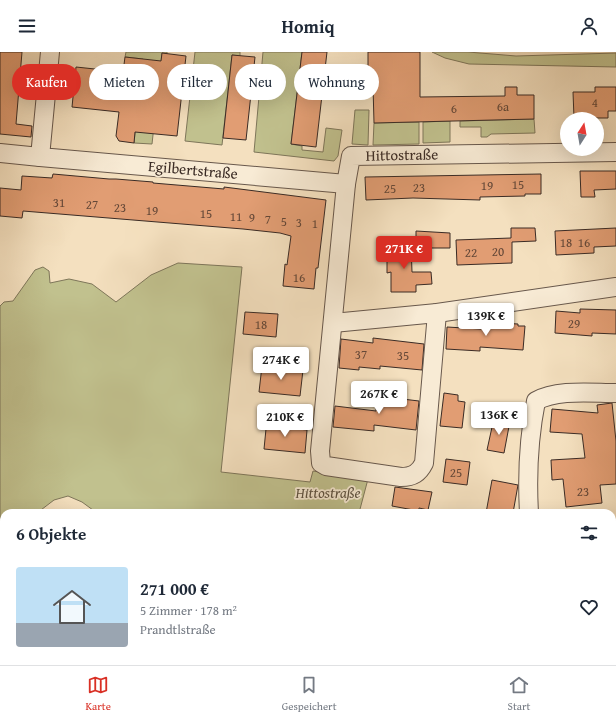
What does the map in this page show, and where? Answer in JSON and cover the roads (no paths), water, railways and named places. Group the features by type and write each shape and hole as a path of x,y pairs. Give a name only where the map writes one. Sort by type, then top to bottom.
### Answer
{"main road":[{"path":"91,665 143,665"}],"street":[{"path":"40,157 50,52"},
{"name":"Hittostraße","path":"437,313 424,463 420,471 409,477 326,466 321,463 320,451 346,184 351,156 616,152"},
{"name":"Egilbertstraße","path":"0,153 346,184"},
{"path":"333,323 437,313 616,287"},
{"path":"529,509 532,422 536,401 544,396 556,393 616,393"}]}
